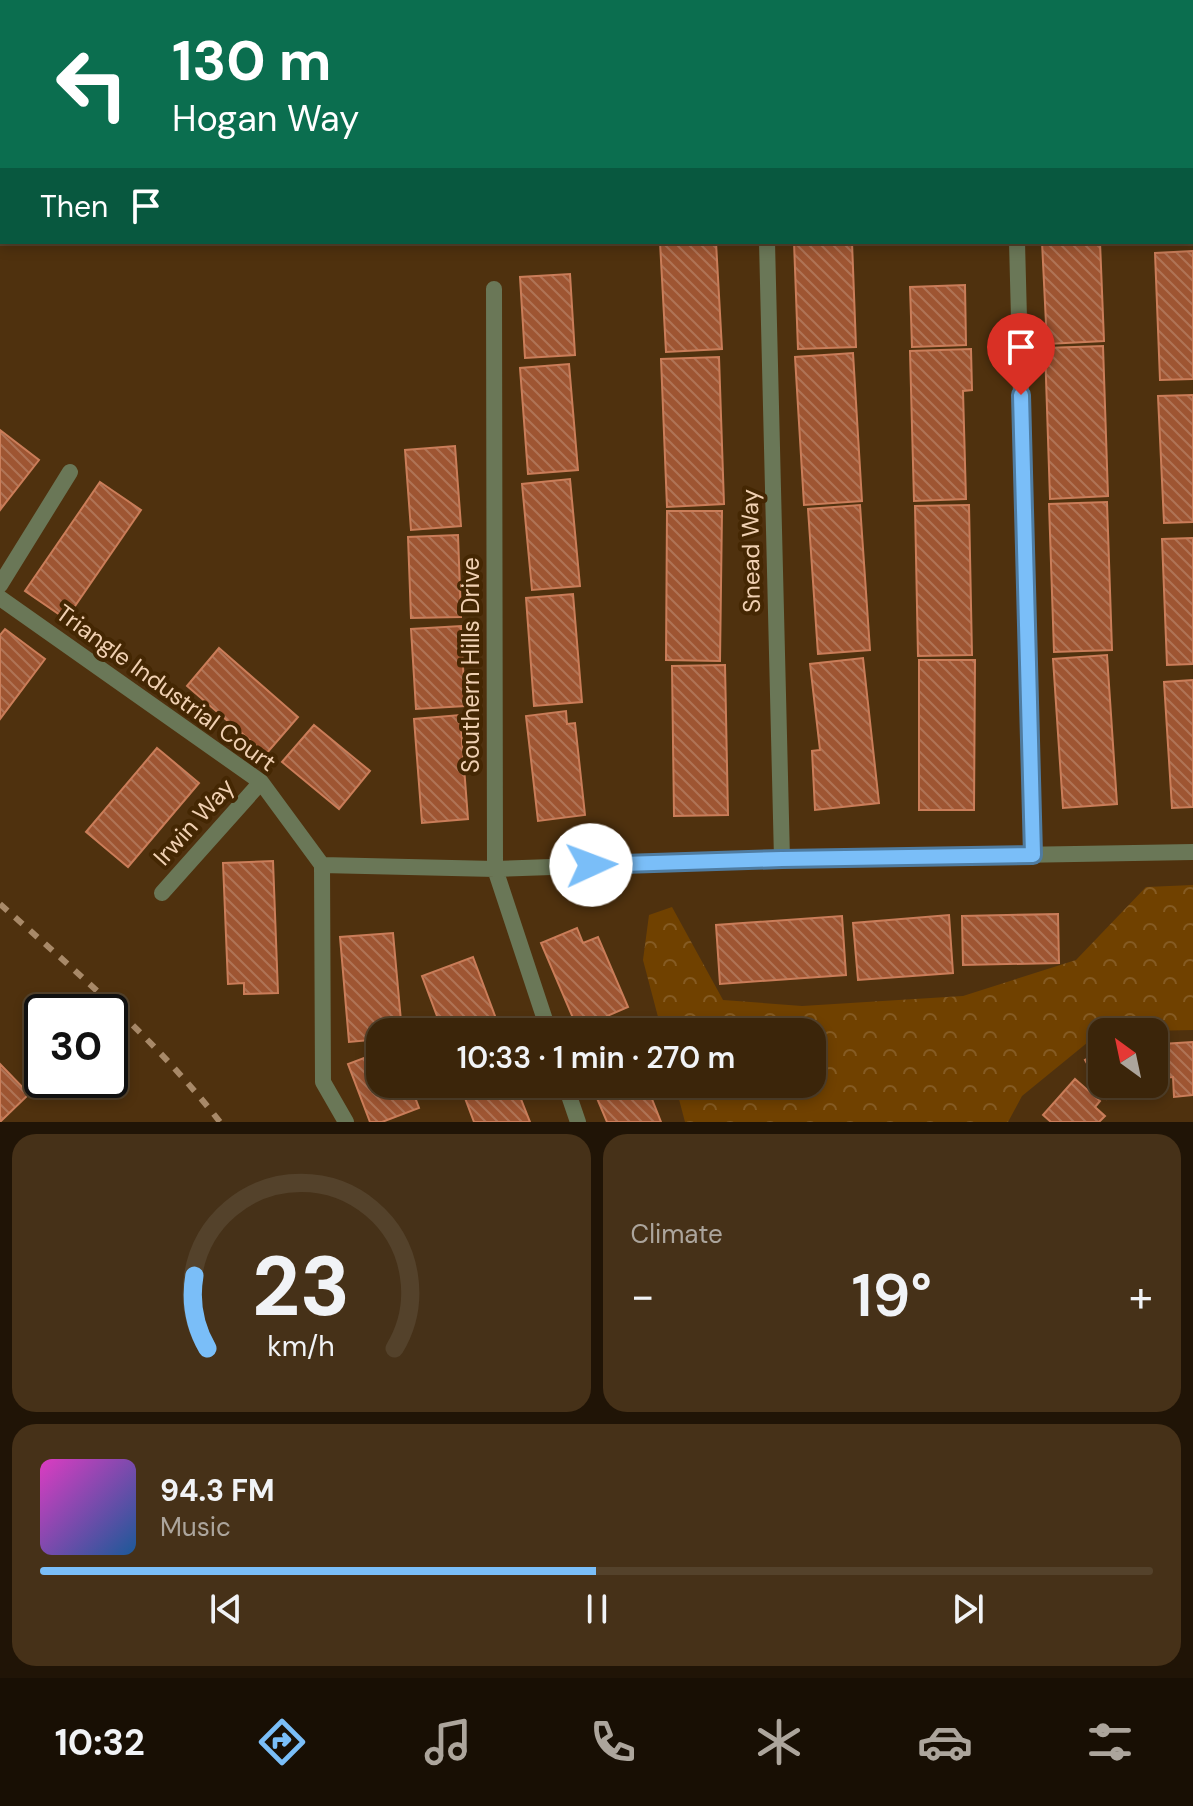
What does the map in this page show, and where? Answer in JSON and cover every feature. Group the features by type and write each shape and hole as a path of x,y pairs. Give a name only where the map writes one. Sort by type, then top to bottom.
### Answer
{"street":[{"name":"Snead Way","path":"767,244 782,859"},
{"path":"1017,244 1033,855"},
{"name":"Southern Hills Drive","path":"494,289 495,869 544,1018"},
{"path":"0,585 70,472"},
{"name":"Triangle Industrial Court","path":"0,598 261,782 322,865"},
{"name":"Irwin Way","path":"162,893 261,782"},
{"path":"346,1122 323,1082 322,865 495,869 782,859 1193,852"},
{"path":"570,1098 578,1122"}],"green space":[{"path":"1193,885 1193,1030 1168,1031 1168,1018 1088,1018 1088,1042 1022,1096 1008,1122 685,1122 679,1098 826,1098 826,1018 658,1018 643,960 649,915 672,907 723,1000 802,1006 963,996 1076,960 1146,887"}],"building":[{"path":"660,244 716,244 722,349 666,352"},
{"path":"794,244 852,244 856,347 798,349"},
{"path":"1042,244 1100,244 1104,341 1047,344"},
{"path":"1193,251 1193,379 1160,380 1155,253"},
{"path":"570,274 575,355 525,358 520,277"},
{"path":"965,285 966,345 912,347 910,287"},
{"path":"1103,346 1108,496 1050,499 1045,348"},
{"path":"971,349 972,390 963,391 966,499 914,501 910,351"},
{"path":"853,353 862,501 804,505 795,357"},
{"path":"719,357 724,504 667,507 661,359"},
{"path":"569,364 578,470 528,474 520,368"},
{"path":"1193,395 1193,522 1164,523 1158,396"},
{"path":"0,430 39,460 0,510"},
{"path":"455,446 461,526 411,530 405,450"},
{"path":"570,479 580,586 532,590 522,484"},
{"path":"100,482 141,510 66,619 25,591"},
{"path":"1107,502 1112,650 1054,652 1049,504"},
{"path":"860,505 870,650 818,654 808,509"},
{"path":"969,505 972,655 918,656 915,506"},
{"path":"667,511 722,511 720,661 666,660"},
{"path":"458,535 461,617 411,618 408,537"},
{"path":"1193,538 1193,664 1167,665 1162,539"},
{"path":"573,594 582,702 534,706 526,598"},
{"path":"461,626 465,706 416,709 411,629"},
{"path":"5,629 45,659 0,719 0,635"},
{"path":"219,648 298,717 266,754 187,686"},
{"path":"1107,655 1117,804 1063,808 1053,659"},
{"path":"863,658 879,803 815,810 812,751 820,750 810,664"},
{"path":"919,660 975,660 974,810 919,810"},
{"path":"725,665 728,815 674,816 672,666"},
{"path":"1193,680 1193,807 1172,808 1164,682"},
{"path":"566,711 567,724 575,723 585,815 538,821 526,716"},
{"path":"460,715 468,819 422,823 414,719"},
{"path":"314,725 370,771 339,809 282,762"},
{"path":"157,748 199,783 128,867 86,832"},
{"path":"273,861 278,993 244,994 244,983 228,984 223,863"},
{"path":"1058,914 1059,963 963,965 962,916"},
{"path":"949,915 953,973 858,980 853,923"},
{"path":"842,916 846,975 720,984 716,925"},
{"path":"577,928 583,943 598,937 628,1007 608,1018 573,1018 541,943"},
{"path":"393,933 401,1018 366,1018 366,1040 349,1042 340,937"},
{"path":"473,957 496,1018 438,1018 422,976"},
{"path":"1193,1042 1193,1095 1174,1097 1173,1077 1168,1078 1168,1044"},
{"path":"366,1057 366,1098 415,1098 419,1108 382,1122 370,1122 348,1064"},
{"path":"0,1064 24,1089 25,1098 0,1122"},
{"path":"1075,1079 1088,1090 1088,1098 1100,1101 1095,1107 1105,1116 1099,1122 1051,1122 1043,1115"},
{"path":"465,1098 521,1098 530,1122 474,1122"},
{"path":"597,1098 652,1098 661,1122 607,1122"}],"railway":[{"path":"0,904 143,1035 220,1122"}],"route":[{"path":"591,865 1033,855 1021,395"}]}
